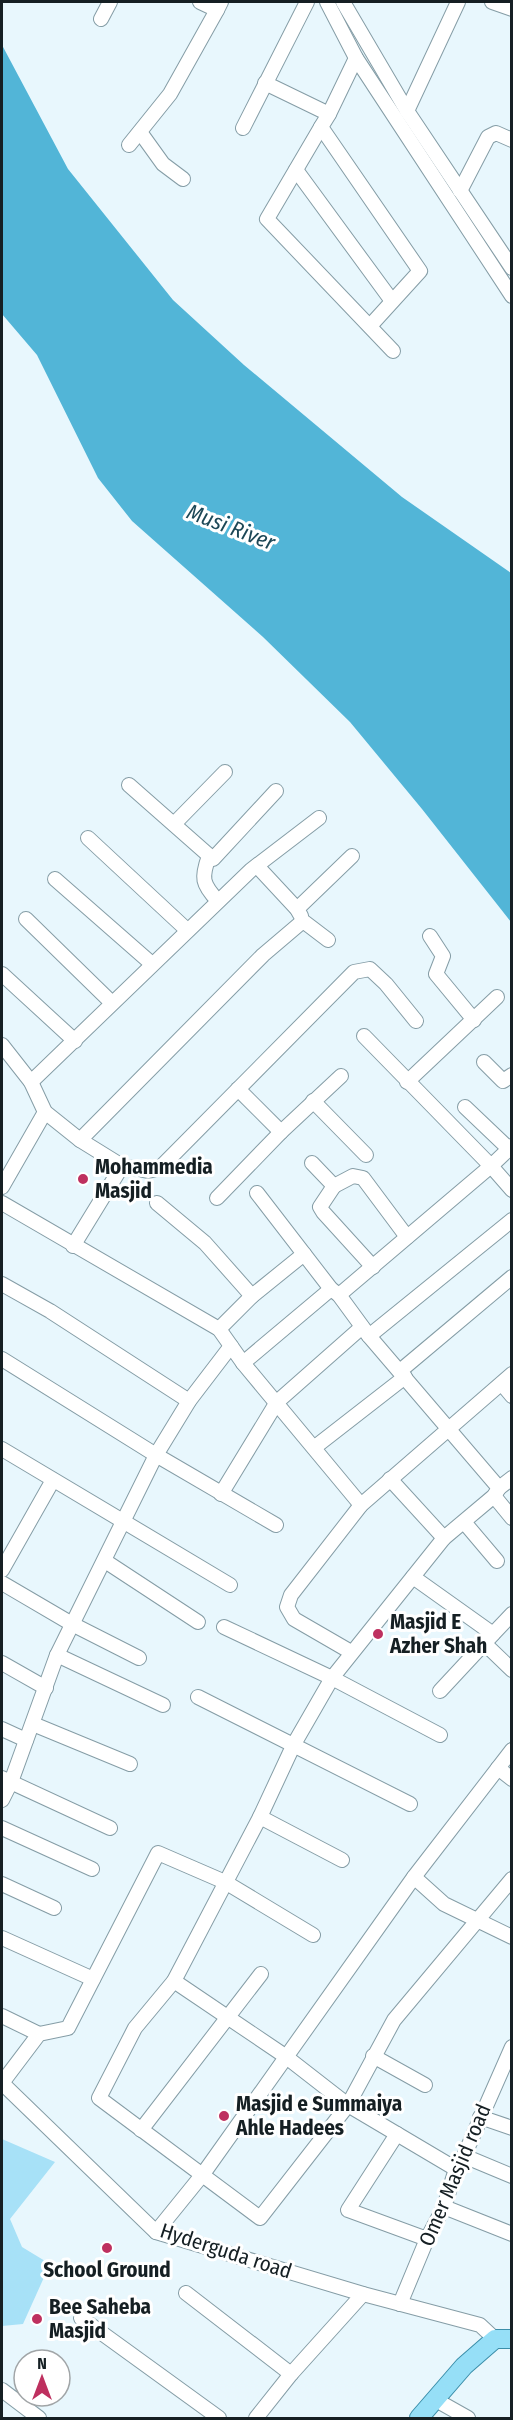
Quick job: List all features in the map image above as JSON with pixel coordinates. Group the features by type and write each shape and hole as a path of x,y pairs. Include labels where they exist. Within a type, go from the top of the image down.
{"main road":[{"path":"419,2418 464,2366 503,2339"}],"street":[{"path":"101,19 110,2"},
{"path":"129,145 170,94 219,6 200,2"},
{"path":"243,128 307,2"},
{"path":"327,2 356,58 512,296"},
{"path":"343,2 407,111 512,268"},
{"path":"407,111 458,2"},
{"path":"492,2 512,9"},
{"path":"356,58 329,114 267,219 393,351"},
{"path":"265,83 329,114"},
{"path":"321,127 420,271 370,326"},
{"path":"140,132 163,164 183,179"},
{"path":"460,191 488,137 496,133 512,140"},
{"path":"296,170 392,301"},
{"path":"174,824 225,771"},
{"path":"129,785 213,859 276,791"},
{"path":"31,1082 218,901 257,866 319,818"},
{"path":"88,838 187,930"},
{"path":"210,856 203,875 207,890 218,901"},
{"path":"80,1140 263,955 352,856"},
{"path":"257,866 300,915 328,940"},
{"path":"55,879 152,964"},
{"path":"26,919 112,1003"},
{"path":"430,936 443,956 436,974 474,1020"},
{"path":"2,1045 31,1082 45,1112 80,1140 122,1166 148,1171 160,1168 354,972 370,969 386,984 416,1022"},
{"path":"2,974 75,1041"},
{"path":"407,1082 497,997"},
{"path":"364,1036 512,1190"},
{"path":"484,1062 503,1081 512,1075"},
{"path":"217,1198 281,1132 341,1076"},
{"path":"238,1089 281,1132"},
{"path":"313,1101 366,1155"},
{"path":"243,1363 335,1292 373,1267 510,1147 465,1107"},
{"path":"2,1187 45,1112"},
{"path":"312,1163 334,1186"},
{"path":"73,1246 122,1166"},
{"path":"373,1267 320,1207 334,1186 354,1176 363,1178 407,1237"},
{"path":"257,1194 366,1331 449,1429 497,1492 512,1518"},
{"path":"2,1203 219,1329 243,1363 361,1505"},
{"path":"157,1203 205,1244 252,1296"},
{"path":"221,1494 276,1402 512,1220"},
{"path":"219,1329 252,1296 304,1254"},
{"path":"315,1447 512,1277"},
{"path":"2,1284 50,1311 189,1401"},
{"path":"2,1800 6,1780 33,1724 57,1655 156,1455 189,1401 231,1346"},
{"path":"2,1359 156,1455 276,1525"},
{"path":"351,1652 294,1619 287,1607 291,1594 361,1505 390,1479 507,1379 512,1396"},
{"path":"2,1449 230,1585"},
{"path":"390,1479 444,1538"},
{"path":"512,1479 444,1538 332,1678 294,1744 260,1817 174,1981 135,2028 99,2098 260,2218 348,2105 394,2020 512,1879"},
{"path":"2,1570 53,1480"},
{"path":"464,1522 497,1561"},
{"path":"105,1561 198,1622"},
{"path":"413,1577 489,1639 512,1670"},
{"path":"2,1583 72,1624 139,1658"},
{"path":"440,1691 512,1614"},
{"path":"224,1627 332,1678 440,1735"},
{"path":"57,1655 163,1705"},
{"path":"2,1663 46,1688"},
{"path":"198,1697 410,1804"},
{"path":"33,1724 130,1764"},
{"path":"2,1729 26,1740"},
{"path":"156,2232 203,2174 414,1877 512,1750"},
{"path":"498,1768 512,1779"},
{"path":"6,1780 110,1828"},
{"path":"260,1817 342,1860"},
{"path":"2,1828 92,1869"},
{"path":"2,2016 39,2034 68,2028 158,1852 225,1882 313,1935"},
{"path":"414,1877 444,1904 512,1937"},
{"path":"2,1884 54,1908"},
{"path":"2,1938 93,1979"},
{"path":"141,2130 261,1974"},
{"path":"174,1981 285,2056 348,2105 456,2169"},
{"path":"2,2083 39,2034"},
{"name":"Omer Masjid road","path":"400,2304 444,2207 456,2169 464,2156 480,2117 506,2075 512,2047"},
{"path":"373,2056 425,2085"},
{"name":"Hyderguda road","path":"2,2083 156,2232 363,2294 480,2325 503,2339"},
{"path":"480,2117 512,2128"},
{"path":"397,2134 348,2210 428,2239"},
{"path":"464,2156 512,2176"},
{"path":"444,2207 512,2234"},
{"path":"186,2293 291,2374"},
{"path":"256,2418 291,2374 363,2294"},
{"path":"81,2318 219,2418"},
{"path":"2,2390 39,2418"},
{"path":"436,2400 468,2418"}],"shaded area":[{"path":"2,2139 55,2162 10,2219 22,2247 50,2264 23,2324 2,2326"}],"water":[{"name":"Musi River","path":"2,45 68,169 173,300 244,365 402,497 511,573 511,922 350,722 263,637 132,521 98,478 37,355 2,314"}],"place":[{"name":"Mohammedia Masjid","path":"83,1179"},
{"name":"Masjid E Azher Shah","path":"378,1634"},
{"name":"Masjid e Summaiya Ahle Hadees","path":"224,2116"},
{"name":"School Ground","path":"107,2248"},
{"name":"Bee Saheba Masjid","path":"37,2319"}]}
